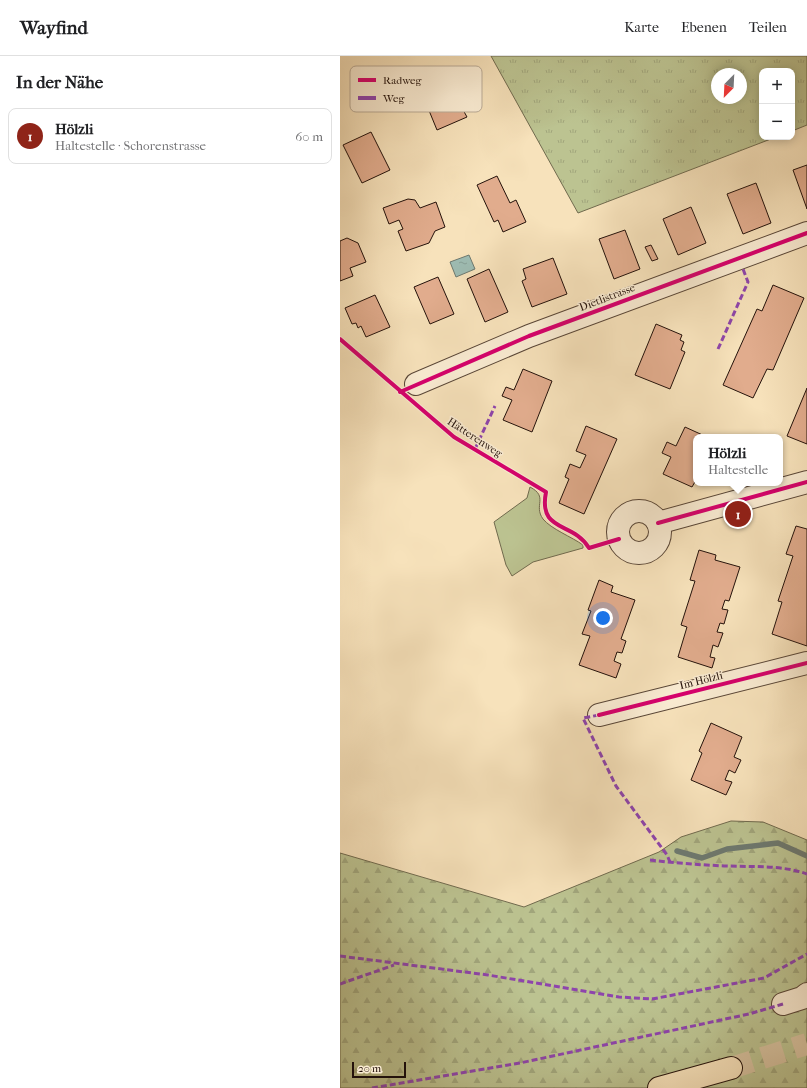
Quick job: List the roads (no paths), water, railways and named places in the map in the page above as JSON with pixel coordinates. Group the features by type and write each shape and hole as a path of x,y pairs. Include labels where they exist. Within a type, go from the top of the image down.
{"highway":[{"path":"659,1088 731,1068"}],"street":[{"name":"Dietlistrasse","path":"416,384 529,336 807,233"},
{"path":"658,524 807,482"},
{"name":"Im Hölzli","path":"599,715 807,663"},
{"path":"783,1004 802,998 807,994"}],"water":[{"path":"469,255 475,269 456,277 450,262"}],"waterway":[{"path":"677,851 702,858 727,849 778,843 807,856"}],"tunnel":[{"path":"731,1068 807,1044"}],"place":[{"name":"Hölzli","path":"738,514"}]}
